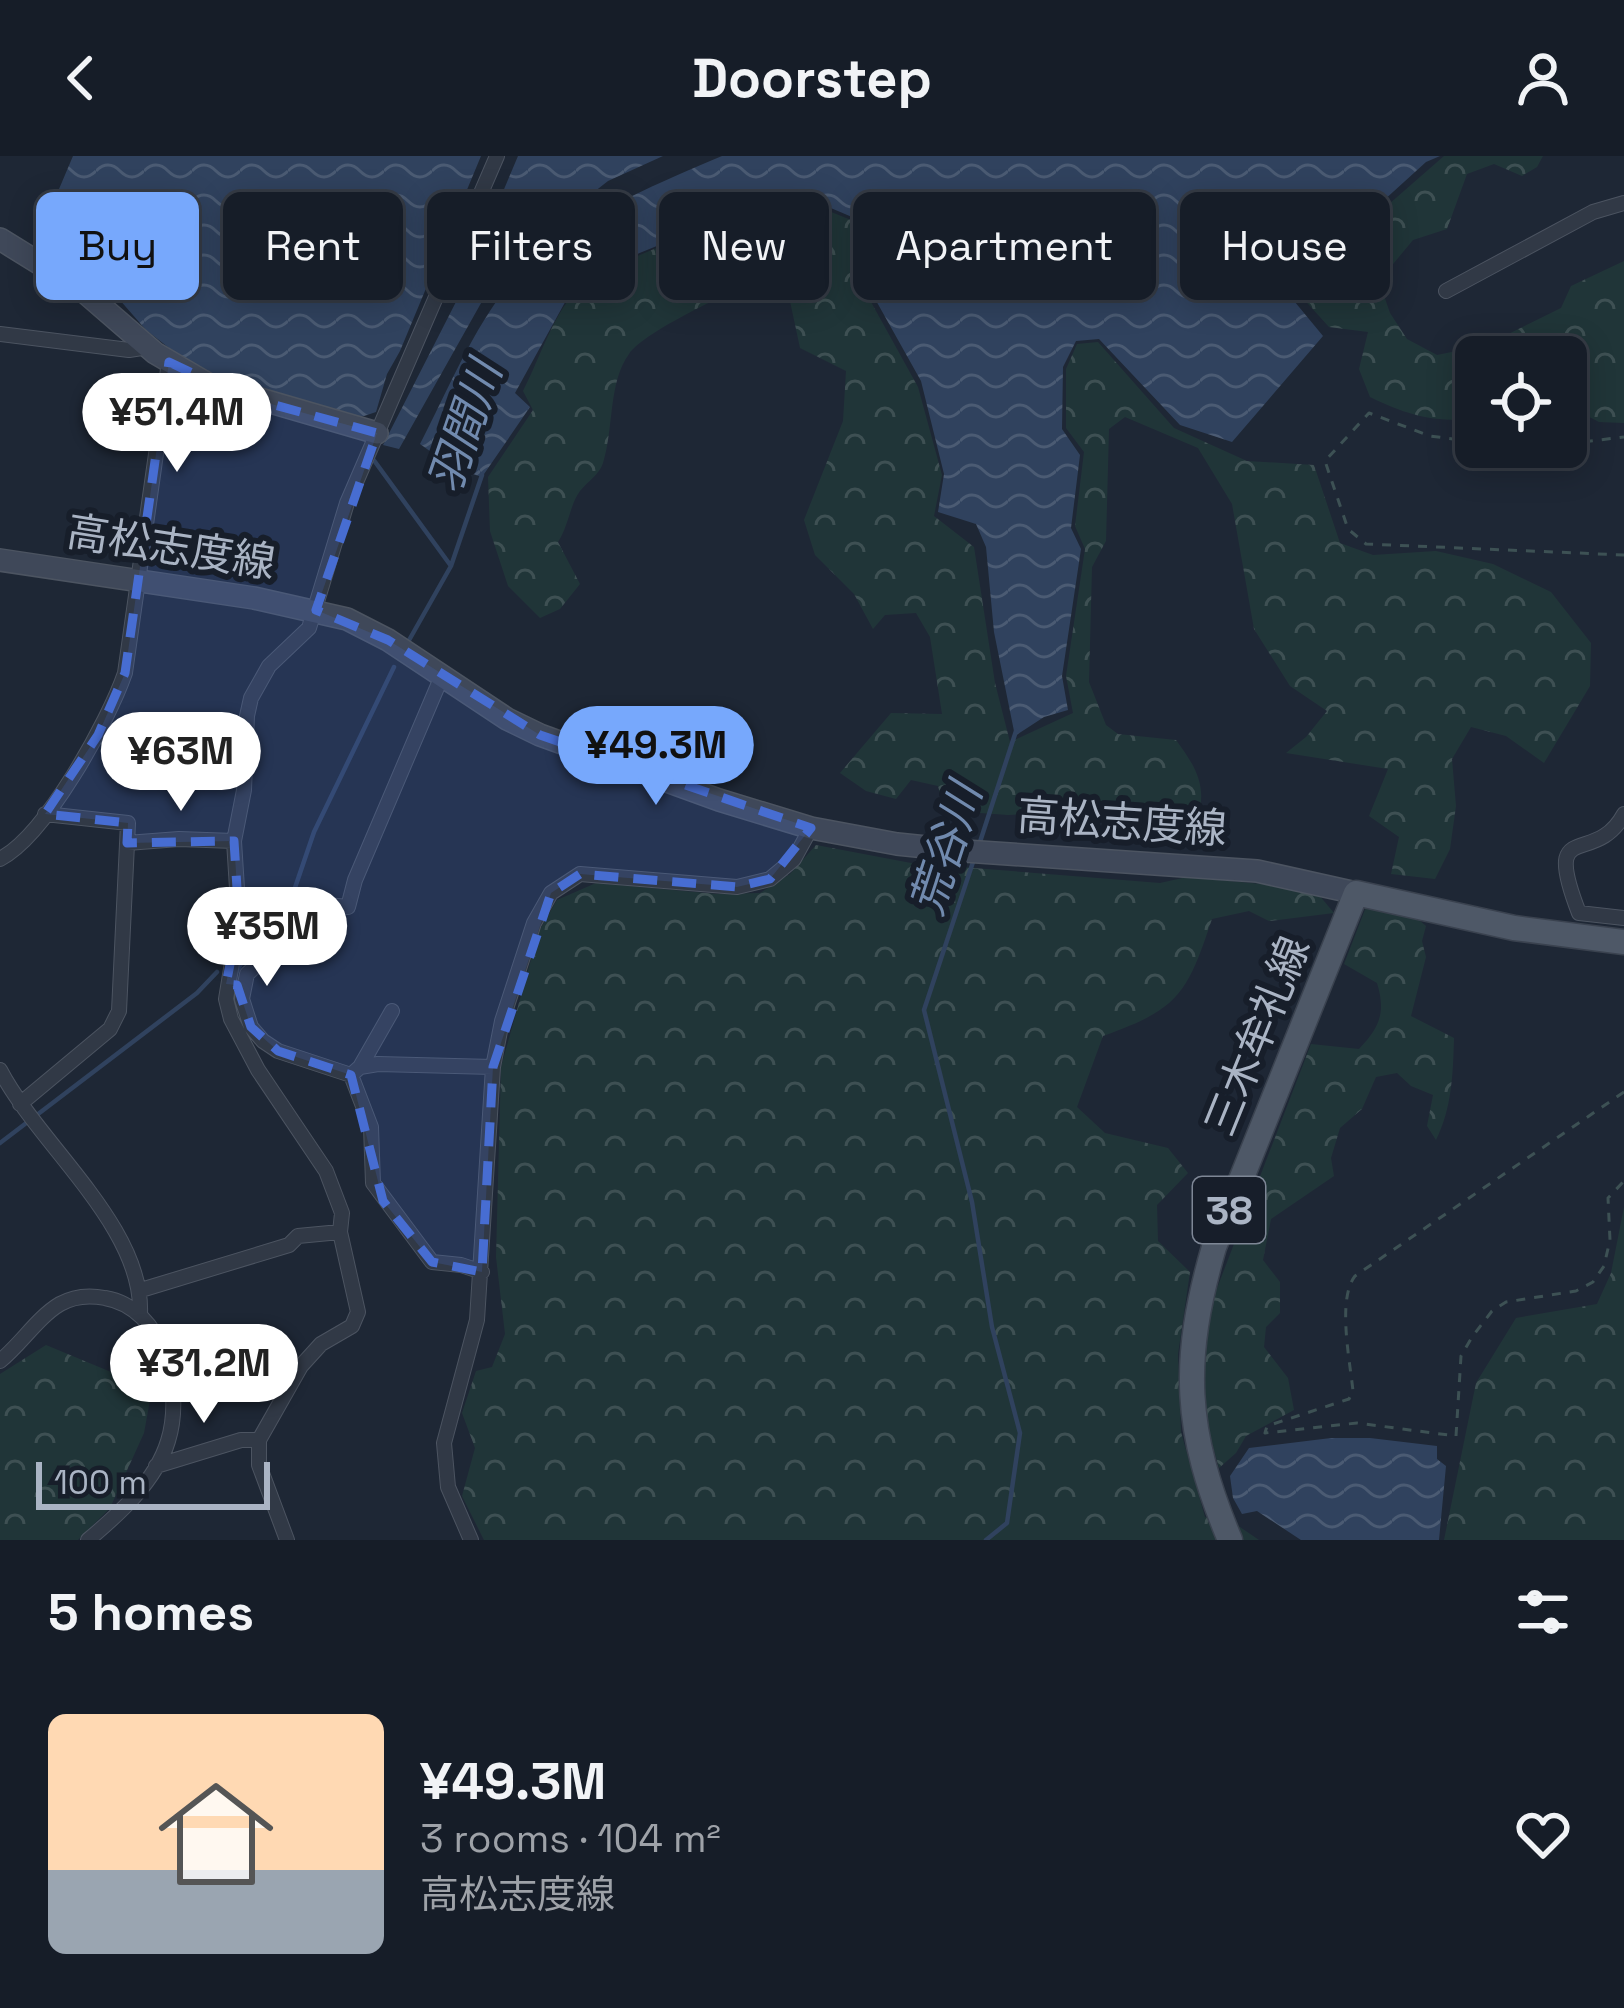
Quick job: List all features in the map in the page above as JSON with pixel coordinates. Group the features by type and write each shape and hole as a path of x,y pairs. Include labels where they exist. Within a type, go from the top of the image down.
{"main road":[{"path":"0,239 81,289 169,362 238,395 377,434"},
{"name":"高松志度線","path":"0,560 316,610 347,619 540,735 718,800 811,828 942,849 1256,871 1356,893"},
{"path":"1356,893 1514,928 1624,941"},
{"name":"三木牟礼線","path":"1230,1540 1209,1491 1197,1445 1190,1347 1197,1305 1214,1247 1356,893"}],"street":[{"path":"287,1540 259,1465 259,1440 301,1366 322,1344 352,1326 358,1312 340,1232 342,1213 326,1172 258,1070 231,1019 239,920 234,841 244,790 251,698 269,666 309,628 336,533 497,156"},
{"path":"1446,291 1593,212 1624,203"},
{"path":"0,334 129,350 148,347"},
{"path":"0,859 26,842 114,704 124,673 169,362"},
{"path":"234,985 317,904 348,908 442,676"},
{"path":"28,1115 118,1020 128,823 45,814"},
{"path":"1624,814 1615,831 1576,847 1563,860 1563,871 1579,914 1624,918"},
{"path":"471,1540 448,1486 444,1443 476,1320 493,1067 502,1021 534,923 551,893 580,874 737,887 770,879 794,859 811,828"},
{"path":"127,843 234,841"},
{"path":"234,985 251,1027 278,1051 355,1071 493,1067"},
{"path":"392,1011 355,1071 370,1127 373,1183 432,1262 482,1273"},
{"path":"0,1070 119,1236 141,1290 140,1314"},
{"path":"141,1290 289,1245 298,1236 340,1232"},
{"path":"0,1360 58,1305 78,1297 119,1300 152,1325 170,1384 173,1418 167,1444 156,1466 115,1518 88,1540"},
{"path":"156,1466 241,1440 259,1440"}],"path":[{"path":"1455,439 1430,436 1369,413 1325,461 1348,529 1366,544 1624,555"},
{"path":"1587,442 1624,437"},
{"path":"1624,1092 1354,1276 1347,1286 1346,1307 1353,1391 1349,1400 1267,1426 1264,1432 1357,1423 1456,1436 1461,1356 1472,1336 1506,1302 1576,1291 1592,1282 1604,1266 1610,1240 1608,1198 1624,1180"}],"highlighted area":[{"path":"169,362 238,395 377,433 316,610 388,640 540,735 811,828 770,879 737,887 580,874 551,893 493,1067 482,1272 432,1262 383,1201 351,1075 278,1051 251,1027 237,985 226,984 239,920 234,841 127,843 128,823 45,814 98,735 125,673"}],"green space":[{"path":"1444,156 1543,156 1537,167 1522,176 1494,164 1467,174 1447,229 1413,240 1390,268 1390,203"},
{"path":"829,211 851,220 853,300 871,300 918,387 942,475 934,516 974,547 995,683 1010,742 1073,713 1066,676 1085,549 1075,526 1084,452 1066,428 1066,369 1077,344 1098,342 1174,428 1247,461 1314,465 1340,543 1373,555 1436,551 1493,564 1551,592 1591,643 1590,686 1544,763 1506,736 1471,727 1452,759 1456,806 1450,849 1435,879 1391,874 1399,837 1369,816 1388,769 1286,753 1327,711 1290,686 1254,629 1232,504 1198,448 1125,417 1109,429 1106,541 1092,567 1089,682 1106,725 1118,734 1176,740 1201,788 1196,822 1177,823 1121,810 1008,815 953,811 943,805 938,786 911,780 896,799 866,791 840,773 891,713 942,714 930,637 916,613 885,615 873,629 854,594 815,555 804,520 843,421 846,371 800,348 790,301 829,300"},
{"path":"659,248 659,300 716,300 639,344 622,366 603,463 577,496 558,542 580,584 560,609 540,618 508,586 490,531 488,477 533,410 523,391 563,308 569,300 635,300 635,257"},
{"path":"1624,261 1624,423 1599,422 1587,416 1587,336 1504,336 1561,308 1571,286"},
{"path":"1305,300 1386,300 1407,339 1437,355 1455,351 1455,420 1409,413 1370,397 1359,369 1368,332 1329,327"},
{"path":"816,845 911,863 1160,883 1187,877 1314,889 1334,913 1269,921 1249,911 1212,919 1177,996 1149,1017 1103,1036 1077,1107 1105,1133 1168,1148 1188,1173 1157,1205 1158,1241 1190,1272 1178,1354 1181,1432 1205,1517 1237,1525 1259,1540 484,1540 462,1496 475,1448 462,1413 476,1371 492,1367 505,1334 496,1257 501,1067 539,931 557,900 596,883 717,894 760,893 790,874"},
{"path":"1366,907 1413,915 1426,926 1422,941 1426,957 1411,1016 1454,1038 1445,1115 1436,1140 1427,1126 1433,1095 1411,1086 1397,1073 1376,1077 1362,1109 1340,1128 1331,1158 1334,1176 1271,1219 1263,1260 1280,1282 1280,1313 1266,1327 1264,1347 1288,1378 1294,1410 1246,1436 1219,1468 1206,1422 1209,1309 1311,1044 1359,1049 1379,1019 1377,983 1344,964"},
{"path":"1624,1207 1624,1540 1444,1540 1476,1383 1516,1318 1597,1304 1611,1273"},
{"path":"46,1345 152,1389 144,1433 110,1508 78,1540 0,1540 0,1374"}],"water":[{"path":"73,156 481,156 466,192 427,192 427,286 387,374 376,412 358,418 204,375 146,330 120,300 199,300 199,192 58,192"},
{"path":"518,156 663,156 594,192 503,192"},
{"path":"722,156 1440,156 1426,162 1390,195 1180,192 1180,300 1293,300 1323,336 1232,442 1180,425 1099,339 1076,341 1063,367 1062,429 1080,455 1071,528 1081,549 1062,676 1068,710 1044,717 1015,736 994,632 986,547 976,524 938,512 944,474 921,381 876,300 1156,300 1156,192 853,192 853,221 829,207 829,192 659,192 659,245 635,255 635,195"},
{"path":"457,300 483,300 399,449 383,445"},
{"path":"498,300 566,300 515,393 530,407 482,477 452,467 420,444"},
{"path":"1331,1438 1437,1446 1437,1459 1446,1466 1439,1540 1301,1540 1257,1511 1242,1514 1233,1498 1230,1476 1249,1448"}],"waterway":[{"path":"373,459 451,566"},
{"name":"羽間川","path":"408,642 451,566 482,475"},
{"name":"羽間川","path":"236,973 244,958 276,933 285,917 314,832 394,667"},
{"name":"荒谷川","path":"979,845 1016,731"},
{"name":"荒谷川","path":"973,862 924,1010 972,1202 992,1327 1020,1433 1007,1523 986,1540"},
{"name":"羽間川","path":"0,1143 197,993 217,972"}]}
